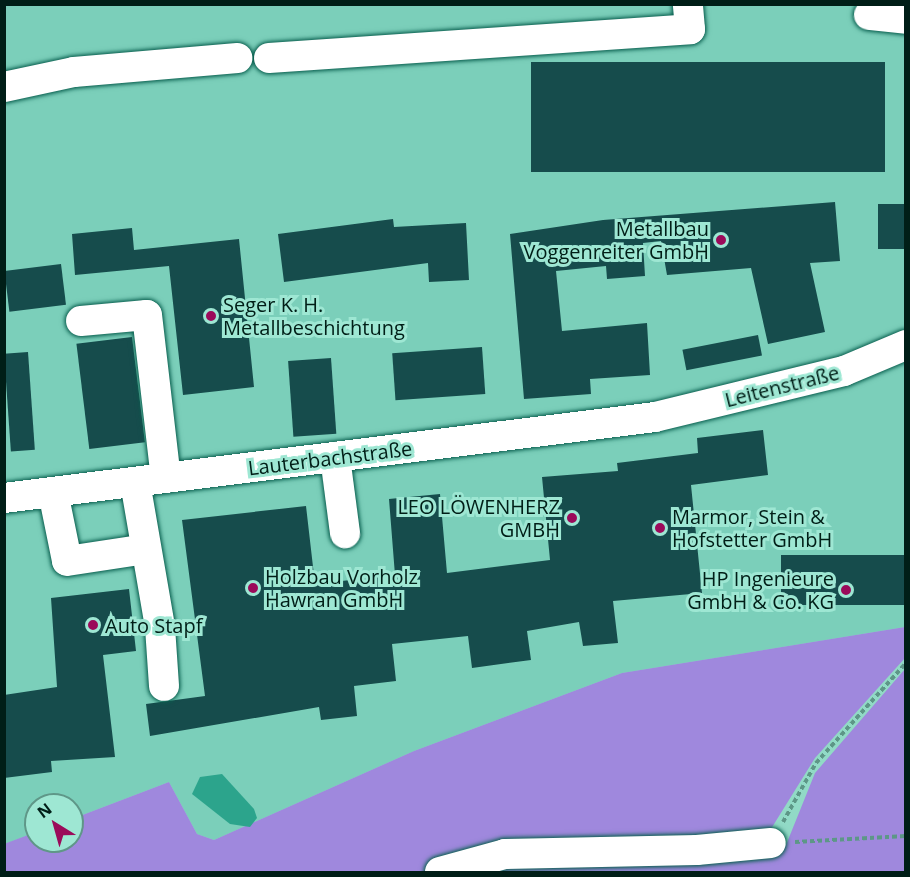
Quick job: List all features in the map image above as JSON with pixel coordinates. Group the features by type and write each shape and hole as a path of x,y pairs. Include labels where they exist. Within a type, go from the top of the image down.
{"street":[{"path":"269,58 690,29 688,4"},
{"path":"869,15 906,19"},
{"path":"4,87 74,72 237,58"},
{"path":"81,321 147,315 166,478"},
{"name":"Leitenstraße","path":"655,417 844,371 906,345"},
{"name":"Lauterbachstraße","path":"4,498 655,417"},
{"path":"335,457 345,533"},
{"path":"135,482 164,686"},
{"path":"53,492 67,561 146,549"},
{"path":"440,873 505,854 697,850 771,843"}],"path":[{"path":"771,843 816,763 906,663"},
{"path":"771,843 906,836"}],"shaded area":[{"path":"5,5 905,5 905,627 622,673 414,751 214,840 197,834 169,782 84,814 84,793 24,793 24,837 5,844"},
{"path":"905,627 905,658 815,758 766,837 427,872 5,872 4,844 24,836 24,853 84,853 84,814 169,782 197,834 214,840 414,751 622,673"},
{"path":"905,669 905,872 458,872 786,845 815,773"},
{"path":"222,774 254,809 257,818 250,827 230,824 192,794 200,777"}],"building":[{"path":"531,62 885,62 885,172 531,172"},
{"path":"835,202 840,261 810,263 825,332 768,344 751,268 667,275 661,241 643,243 645,276 607,279 606,266 556,271 562,331 647,323 650,375 590,379 591,394 524,399 510,234 603,220"},
{"path":"878,204 906,204 906,249 878,249"},
{"path":"393,219 394,227 466,223 469,280 429,282 428,263 284,282 278,234"},
{"name":"Seger K. H. Metallbeschichtung","path":"132,228 134,250 239,239 254,387 183,395 169,266 75,275 72,234"},
{"path":"61,264 66,305 9,312 4,271"},
{"path":"758,335 762,356 686,370 682,350"},
{"path":"132,337 145,442 89,449 76,344"},
{"path":"482,347 485,394 395,400 392,353"},
{"path":"28,352 35,450 11,451 4,354"},
{"path":"331,358 336,434 293,437 288,361"},
{"path":"763,430 768,475 691,485 702,593 613,601 618,643 583,646 579,622 527,631 531,660 472,668 468,636 392,644 396,681 354,686 357,716 321,720 319,707 150,736 146,704 205,696 182,520 306,506 315,584 395,575 389,499 440,494 447,573 550,560 542,477 618,471 617,463 698,453 697,438"},
{"name":"HP Ingenieure GmbH & Co. KG","path":"781,555 906,555 906,605 781,605"},
{"path":"129,589 136,651 103,655 115,757 51,761 52,772 4,778 4,695 57,687 51,598"}],"place":[{"name":"Metallbau Voggenreiter GmbH","path":"721,240"},
{"name":"Seger K. H. Metallbeschichtung","path":"211,316"},
{"name":"LEO LÖWENHERZ GMBH","path":"572,518"},
{"name":"Marmor, Stein & Hofstetter GmbH","path":"660,528"},
{"name":"Holzbau Vorholz Hawran GmbH","path":"253,588"},
{"name":"HP Ingenieure GmbH & Co. KG","path":"846,590"},
{"name":"Auto Stapf","path":"93,625"}]}
